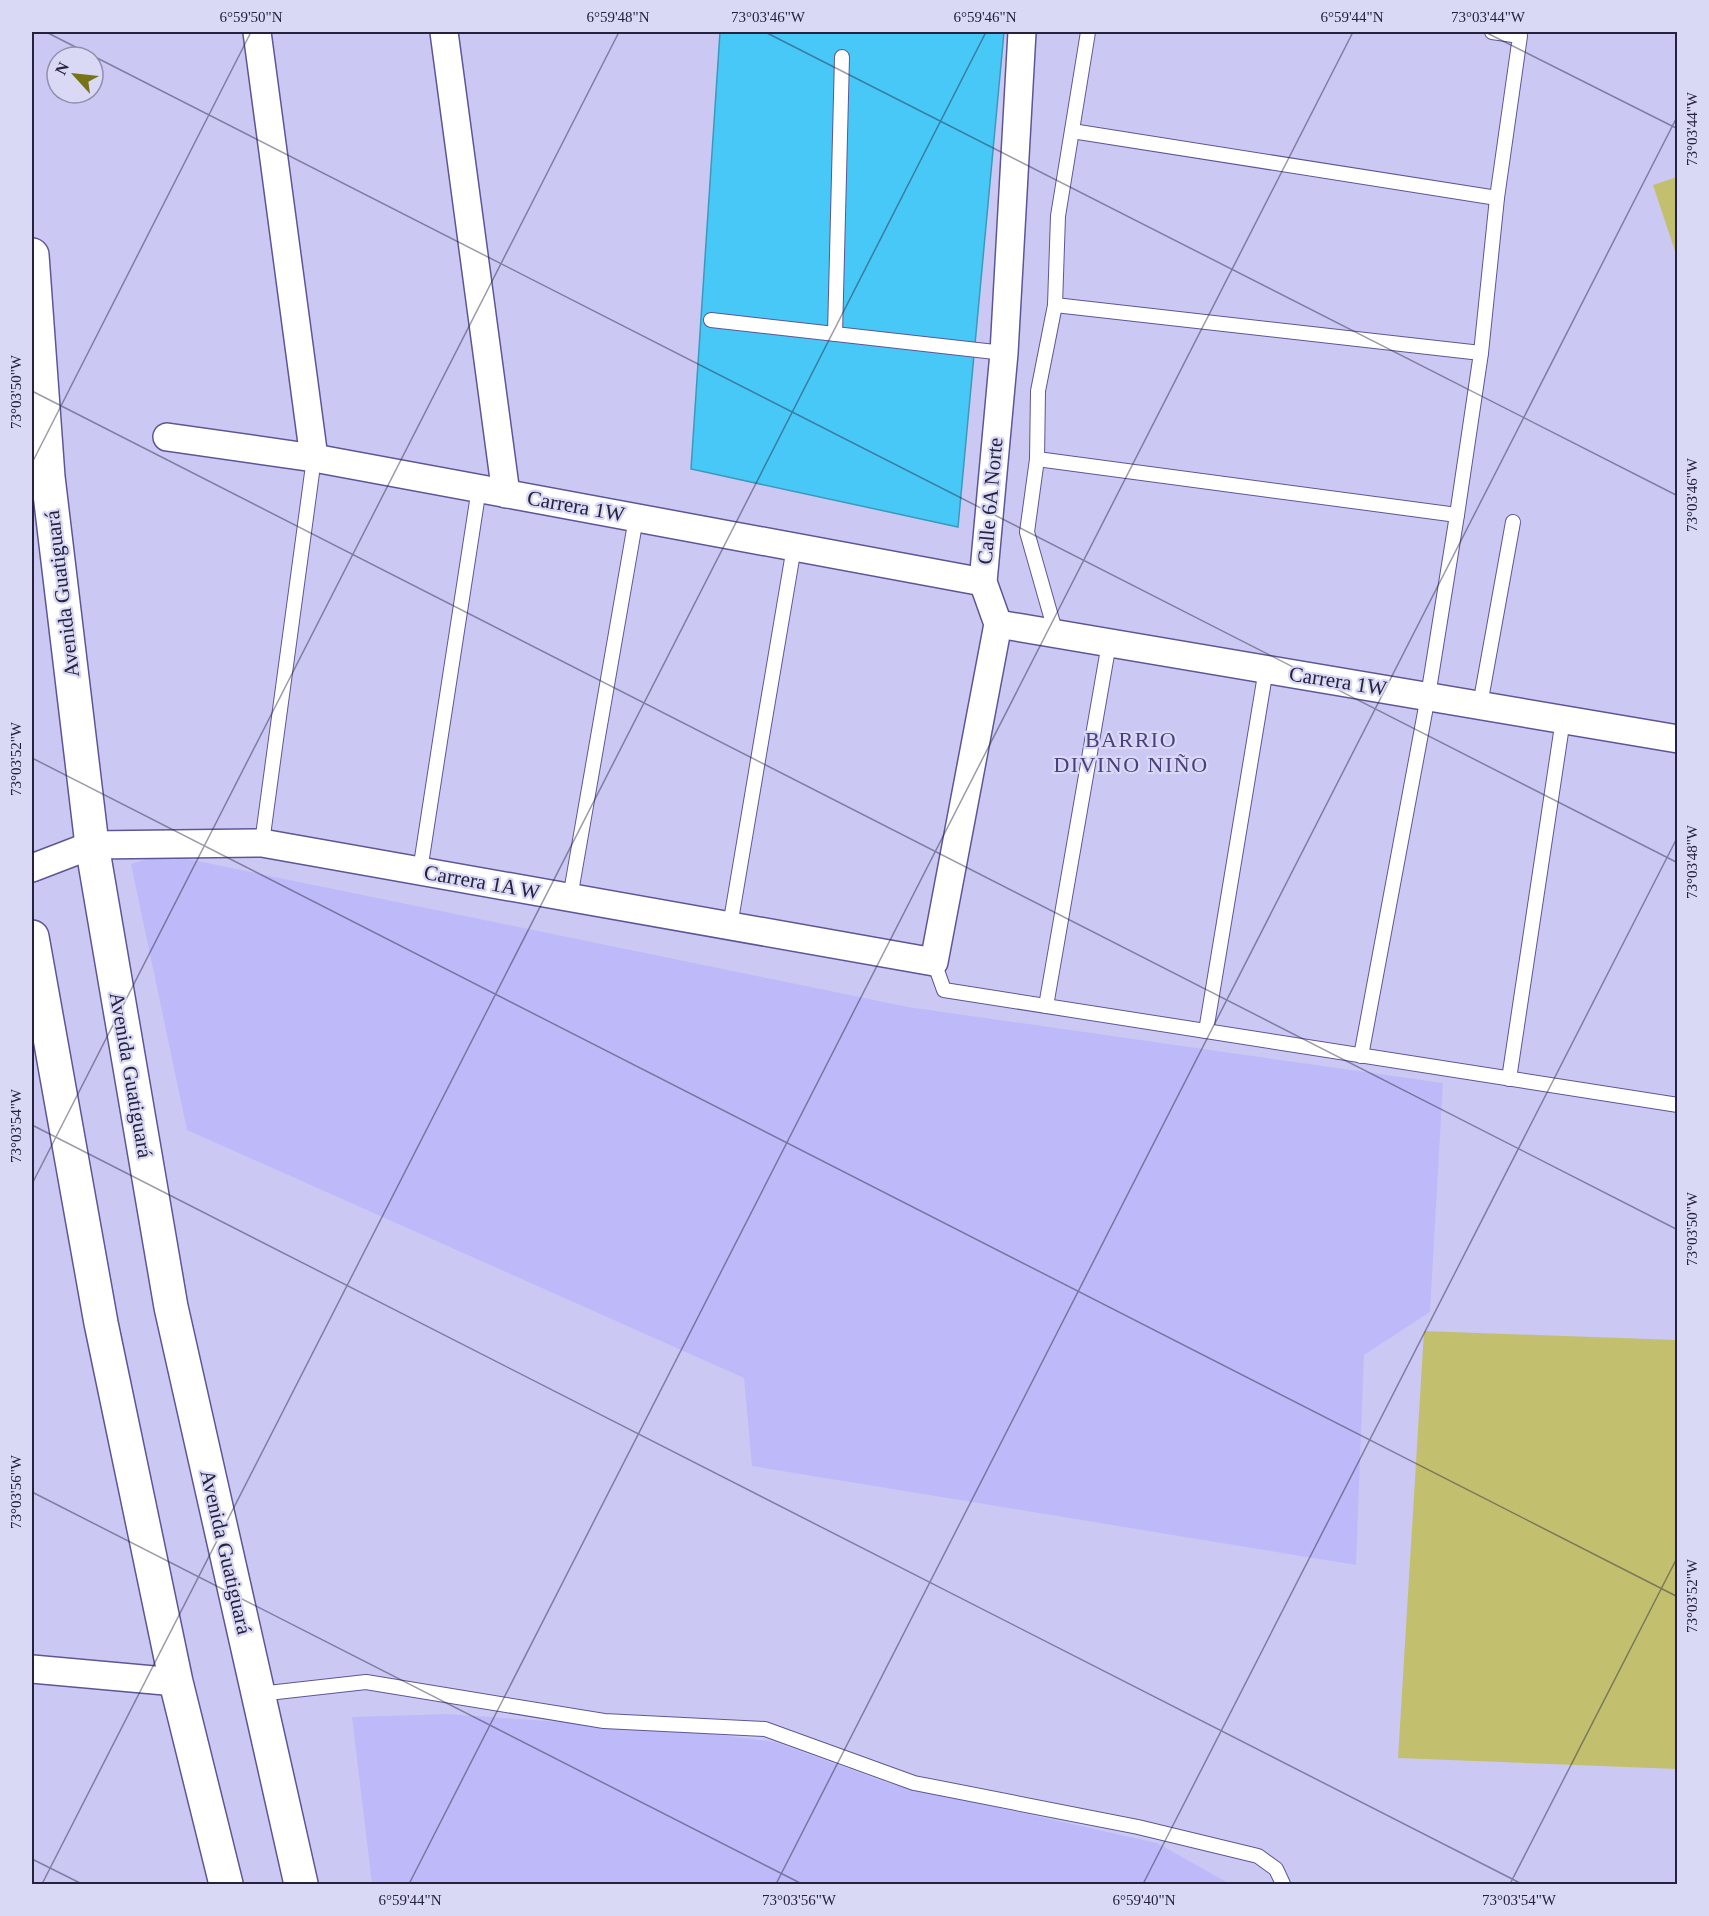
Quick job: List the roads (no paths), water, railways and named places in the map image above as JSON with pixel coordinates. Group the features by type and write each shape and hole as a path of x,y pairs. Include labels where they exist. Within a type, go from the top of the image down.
{"street":[{"path":"257,32 314,458"},
{"path":"444,32 506,494"},
{"name":"Calle 6A Norte","path":"998,624 983,582 1004,353 1022,32"},
{"name":"Avenida Guatiguará","path":"32,255 48,477 92,845 171,1307 301,1884"},
{"name":"Carrera 1W","path":"167,437 314,458 983,582"},
{"path":"934,962 998,624"},
{"name":"Carrera 1W","path":"998,624 1677,739"},
{"name":"Carrera 1A W","path":"32,868 92,845 262,843 934,962"},
{"path":"32,937 101,1323 176,1682 226,1884"},
{"path":"32,1668 176,1682"}],"lane":[{"path":"1056,634 1028,532 1037,459 1038,390 1055,305 1058,216 1088,32"},
{"path":"1362,1056 1428,696 1481,353 1497,198 1520,36 1492,32"},
{"path":"835,334 842,57"},
{"path":"1072,131 1497,198"},
{"path":"1055,305 1481,353"},
{"path":"711,320 1004,353"},
{"path":"262,843 314,458"},
{"path":"1037,459 1457,515"},
{"path":"420,871 479,488"},
{"path":"570,898 636,518"},
{"path":"1480,705 1513,522"},
{"path":"730,926 794,547"},
{"path":"1046,1006 1108,643"},
{"path":"1206,1031 1266,669"},
{"path":"1509,1079 1563,719"},
{"path":"934,962 944,990 1677,1106"},
{"path":"259,1694 366,1682 604,1721 765,1729 914,1783 1138,1827 1258,1856 1276,1869 1282,1884"}],"district":[{"name":"BARRIO DIVINO NIÑO","path":"1131,752"}]}
